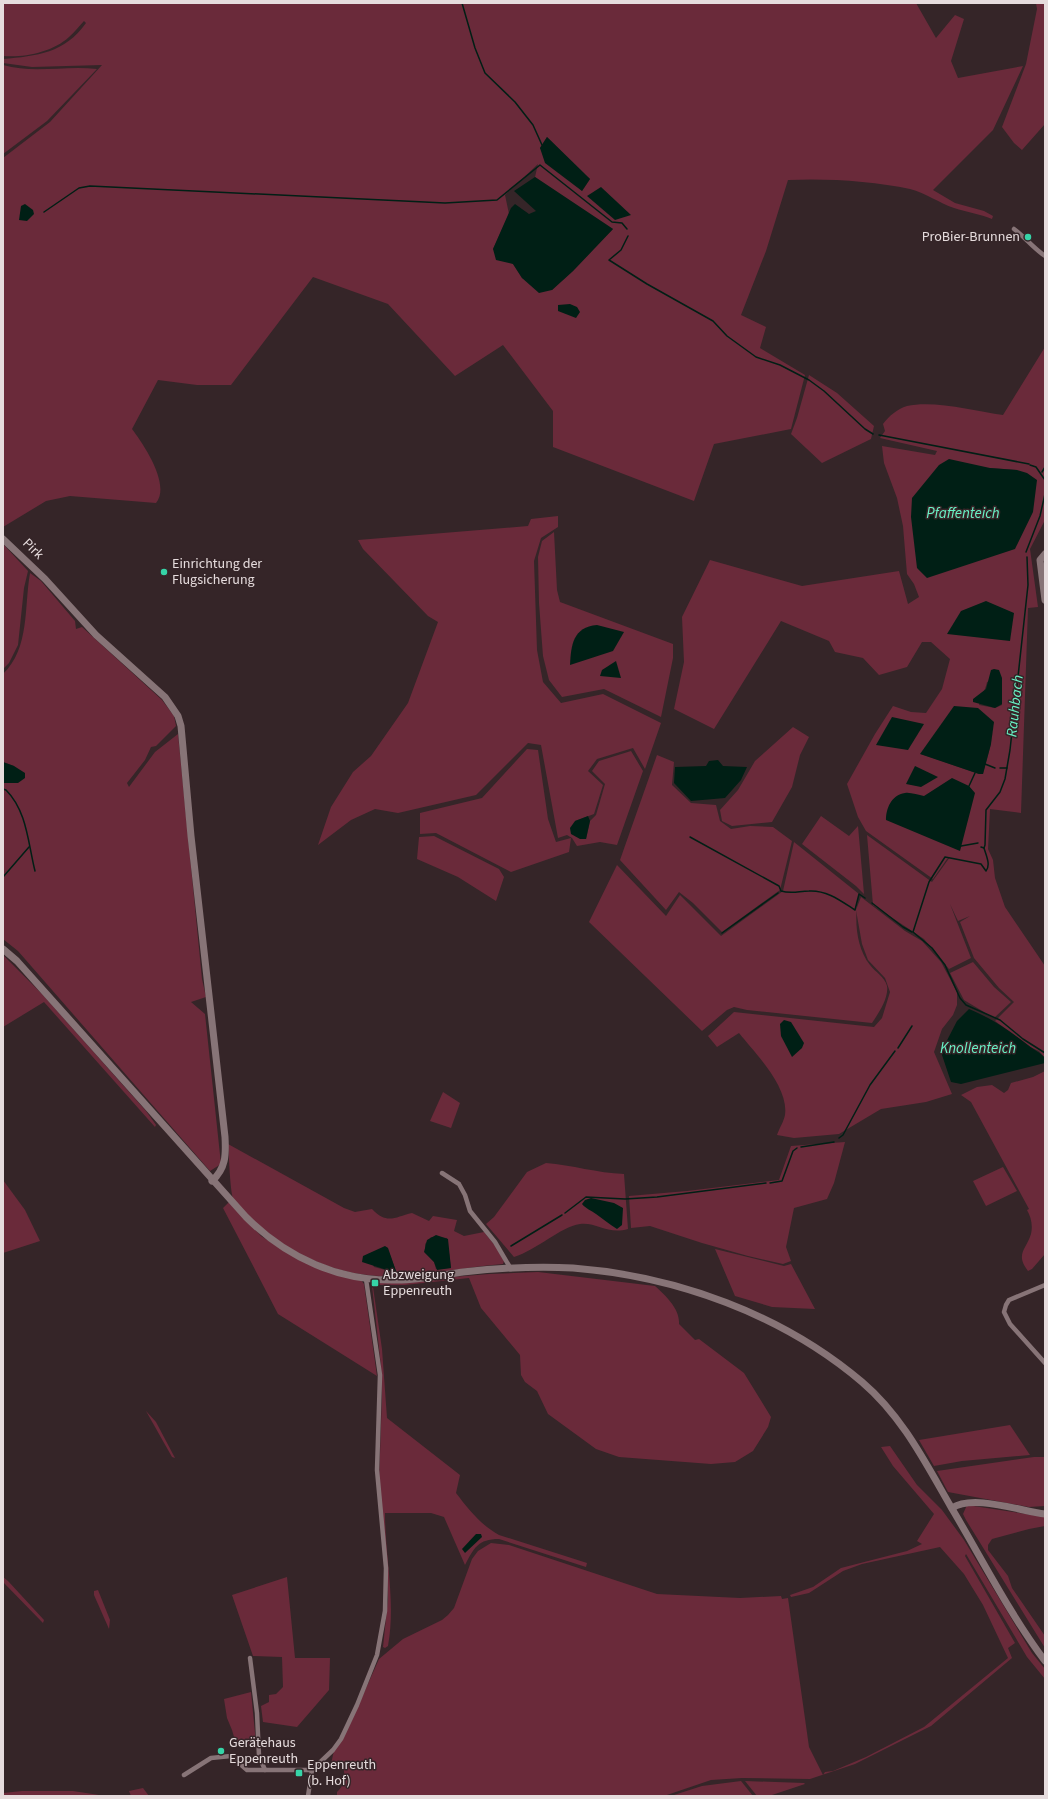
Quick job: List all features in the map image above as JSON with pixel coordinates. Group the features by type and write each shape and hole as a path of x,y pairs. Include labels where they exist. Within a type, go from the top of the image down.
{"main road":[{"name":"Pirk","path":"3,539 45,579 96,635 165,698 178,716 181,726 194,860 225,1137 224,1165 220,1174 212,1181"},
{"path":"1043,555 1040,560 1045,600"},
{"path":"3,949 22,967 212,1181 255,1227 276,1243 316,1266 366,1279 400,1280 463,1272 511,1269 572,1268 621,1275 684,1288 746,1310 802,1339 863,1383 885,1405 920,1450 989,1575 1045,1661"},
{"path":"952,1508 956,1505 971,1501 1045,1514"}],"street":[{"path":"1014,229 1022,235 1032,247 1045,256"},
{"path":"442,1173 459,1184 465,1195 472,1215 495,1242 511,1269"},
{"path":"308,1796 312,1770 341,1739 357,1705 377,1655 385,1611 386,1568 377,1470 380,1375 366,1279"},
{"path":"1045,1285 1009,1300 1004,1312 1010,1324 1045,1363"},
{"path":"250,1658 257,1713 259,1756 265,1770"},
{"path":"184,1775 211,1758 231,1756 247,1770 312,1770"}],"shaded area":[{"path":"3,3 916,3 936,38 955,15 964,19 951,61 958,78 1023,66 993,130 933,190 955,203 984,211 993,216 992,219 954,208 927,195 896,186 818,179 788,180 766,251 741,315 766,327 760,348 805,375 791,429 714,444 694,501 553,447 553,411 503,345 455,376 388,304 313,277 231,385 197,385 158,380 132,429 149,455 158,476 160,495 156,503 70,496 46,501 3,527 3,158 50,122 102,65 32,67 3,63 3,59 39,54 59,47 78,33 86,23 84,21 69,37 55,47 29,55 3,56","holes":["547,137 590,179 582,191 540,148","538,164 535,177 613,229 573,271 552,290 522,278 513,264 493,249 509,214 505,195"]},
{"path":"1036,3 1045,3 1045,124 1022,150 1014,143 1002,127 1026,64 1037,9"},
{"path":"3,65 26,69 97,69 47,121 3,154"},
{"path":"1045,347 1045,520 1030,549 1038,607 1028,608 1021,813 990,809 988,849 993,860 995,878 1005,907 1045,966 1045,1058 1039,1051 1030,1047 995,1021 1014,1002 999,988 974,958 960,922 970,916 958,921 950,904 971,958 949,969 924,939 873,905 867,835 932,882 950,857 933,879 866,831 858,817 847,784 875,734 893,706 911,712 926,713 942,689 950,659 931,642 922,642 907,667 879,675 863,658 835,652 829,641 781,621 714,729 674,709 684,662 682,617 710,560 802,586 899,571 908,604 919,597 914,584 907,574 903,526 897,498 884,463 882,446 935,455 937,451 880,438 885,431 883,424 900,409 918,404 942,405 1003,415","holes":["990,468 1017,470 912,498","1002,678 1002,705 995,708 979,705 987,682","991,744 983,774 979,774 921,754"]},
{"path":"809,375 837,393 874,426 871,439 822,463 791,434"},
{"path":"558,516 558,527 541,538 534,561 537,650 543,682 561,703 603,694 661,723 645,769 633,748 597,759 588,771 603,785 594,814 575,821 586,839 590,821 596,815 605,784 592,771 599,761 631,751 643,771 617,845 600,842 577,846 572,838 567,835 558,838 541,745 528,743 476,795 398,813 375,809 351,820 318,845 331,807 353,772 371,756 408,703 438,622 428,616 363,549 358,540 528,526 531,519"},
{"path":"554,532 557,590 560,602 673,644 673,658 661,717 604,689 562,697 549,680 543,656 539,603 538,557 542,541"},
{"path":"3,544 28,571 24,588 18,645 9,663 3,669"},
{"path":"30,573 41,581 75,621 76,629 82,627 162,700 174,716 176,726 156,746 151,747 145,760 127,783 129,787 155,752 178,734 202,979 206,997 191,1002 205,1014 221,1164 210,1171 18,951 3,939 3,783 18,783 14,766 3,762 3,674 12,664 22,640"},
{"path":"793,727 809,737 800,755 792,787 772,822 732,826 722,821 720,810 738,790 755,761"},
{"path":"527,749 538,750 548,819 556,842 571,838 569,852 511,872 436,833 420,834 420,813 482,798"},
{"path":"657,755 674,762 672,785 691,803 716,805 720,821 731,829 750,826 773,827 792,841 780,890 722,932 693,903 679,892 666,910 620,860"},
{"path":"821,816 849,836 858,826 864,894 856,886 802,844"},
{"path":"434,836 499,869 504,877 496,901 458,877 417,859 419,837"},
{"path":"794,842 859,894 856,921 861,949 870,965 882,977 887,986 885,1001 872,1023 747,1010 734,1007 727,1010 702,1031 589,922 617,865 666,916 680,895 721,936 783,891"},
{"path":"861,897 905,931 922,941 941,962 957,992 957,1005 953,1015 942,1029 934,1052 952,1094 926,1102 881,1109 839,1134 794,1138 777,1135 785,1115 785,1104 782,1093 770,1071 739,1033 717,1047 708,1036 734,1012 874,1027 882,1018 890,992 885,978 868,960 862,944 856,910"},
{"path":"3,955 42,994 146,1111 156,1125 155,1127 44,1002 3,1027"},
{"path":"973,962 994,987 1011,1002 994,1018 964,1000 950,973"},
{"path":"1045,1071 1045,1254 1032,1269 1028,1271 1022,1260 1022,1256 1032,1231 1030,1215 1027,1210 1029,1209 971,1102 961,1095 977,1087 992,1085 1004,1093 1008,1090 1011,1083 1033,1077"},
{"path":"443,1092 460,1103 451,1128 430,1121"},
{"path":"845,1142 834,1183 827,1199 794,1208 786,1247 791,1261 783,1264 748,1256 650,1226 631,1228 629,1196 779,1180 791,1146"},
{"path":"228,1144 344,1208 355,1212 372,1209 382,1217 387,1218 396,1218 412,1213 429,1221 433,1216 457,1220 454,1231 464,1236 484,1232 497,1248 504,1261 503,1264 394,1276 360,1274 327,1266 281,1242 267,1232 239,1207 233,1198 231,1188","holes":["431,1237 447,1238 451,1268 436,1269 434,1262 425,1252 425,1244","387,1247 396,1271 393,1272 374,1267 368,1254"]},
{"path":"546,1163 624,1174 628,1229 609,1230 592,1225 580,1224 564,1229 523,1254 514,1257 486,1224 494,1217 527,1172"},
{"path":"1003,1167 1017,1191 986,1206 973,1181"},
{"path":"3,1180 25,1210 40,1241 3,1253"},
{"path":"229,1202 261,1236 291,1255 361,1280 364,1284 377,1376 278,1314 223,1208"},
{"path":"715,1249 784,1266 791,1264 815,1309 772,1307 735,1296"},
{"path":"538,1272 655,1286 668,1298 675,1308 679,1318 679,1324 695,1340 699,1339 744,1373 771,1417 768,1427 753,1451 735,1462 711,1464 619,1457 596,1449 548,1414 537,1391 525,1382 521,1375 520,1355 481,1308 469,1278 405,1285 376,1285 373,1287 382,1349 387,1418 460,1475 456,1493 476,1517 487,1527 499,1535 587,1563 586,1567 499,1539 492,1539 481,1543 474,1549 465,1565 444,1517 431,1513 385,1513 391,1613 388,1646 385,1648 383,1647 388,1599 387,1567 379,1483 382,1396 381,1366 372,1286 380,1283 489,1274"},
{"path":"146,1411 156,1422 175,1458 172,1457"},
{"path":"1010,1425 1030,1455 962,1461 934,1466 919,1440"},
{"path":"890,1446 917,1485 942,1510 964,1540 1032,1653 1045,1669 1045,1679 1027,1657 966,1554 965,1556 1015,1643 1008,1648 1012,1658 931,1726 855,1764 823,1775 825,1772 833,1771 866,1757 924,1727 1008,1658 983,1605 964,1574 940,1547 862,1564 843,1571 809,1593 791,1597 790,1595 813,1587 841,1568 907,1551 922,1544 917,1541 934,1514 893,1466 881,1447"},
{"path":"1034,1457 1045,1457 1045,1506 1029,1507 948,1492 937,1471"},
{"path":"967,1505 1045,1517 1045,1526 992,1539 988,1545 988,1550 1008,1576 1012,1588 1045,1636 1045,1648 966,1520 963,1514"},
{"path":"491,1543 509,1545 657,1594 740,1598 781,1596 782,1599 788,1598 809,1747 823,1775 810,1779 742,1778 711,1780 664,1796 337,1796 337,1792 344,1782 344,1770 342,1762 331,1764 335,1746 350,1724 379,1659 403,1639 442,1620 448,1615 454,1608 472,1559 478,1551"},
{"path":"3,1577 44,1620 43,1623 3,1582"},
{"path":"287,1577 295,1658 330,1658 329,1690 297,1727 263,1722 261,1706 269,1702 269,1695 276,1694 283,1687 282,1657 253,1656 232,1595"},
{"path":"98,1590 110,1620 109,1629 94,1595 94,1591"},
{"path":"251,1692 256,1743 237,1747 227,1718 224,1699"},
{"path":"741,1781 753,1796 671,1796 702,1786"},
{"path":"745,1781 805,1784 769,1796 757,1796"},
{"path":"143,1788 149,1796 131,1796 129,1791"},
{"path":"22,1791 73,1791 99,1795 3,1796 3,1793"}],"water":[{"path":"547,137 590,179 582,191 545,163 540,148"},
{"path":"535,177 613,229 573,271 552,290 539,293 522,278 513,264 496,260 493,249 511,208 515,204 529,214 536,211 514,191"},
{"path":"601,187 631,215 615,220 587,196"},
{"path":"25,204 33,210 34,214 27,221 19,220 21,206"},
{"path":"570,304 577,307 580,312 576,318 558,311 558,305"},
{"name":"Pfaffenteich","path":"949,459 990,468 1017,470 1027,473 1037,480 1033,512 1015,549 927,578 917,568 911,517 912,498 939,465"},
{"path":"986,601 1014,613 1010,641 947,634 961,611"},
{"path":"597,625 624,632 613,651 570,665 571,651 578,633 589,626"},
{"path":"616,661 621,678 600,676 602,670"},
{"path":"991,670 999,670 1002,678 1002,704 995,708 973,702 973,699 986,689"},
{"path":"954,706 978,708 994,722 991,744 983,774 979,774 920,754"},
{"path":"892,717 924,724 908,750 876,745"},
{"path":"718,760 723,766 747,767 741,780 725,798 691,801 674,783 675,767 706,766 709,761"},
{"path":"3,762 14,766 25,773 25,778 18,783 3,783"},
{"path":"915,766 938,777 921,787 906,784"},
{"path":"952,778 969,786 975,793 960,851 886,820 890,803 900,794 912,793 924,796"},
{"path":"588,816 590,821 586,839 580,839 571,834 570,828 575,821"},
{"name":"Knollenteich","path":"969,1009 993,1021 1013,1034 1043,1056 1045,1058 1045,1063 961,1084 951,1082 941,1052 957,1021"},
{"path":"784,1020 791,1022 804,1043 802,1048 792,1057 781,1036 780,1024"},
{"path":"591,1198 614,1203 623,1208 622,1225 617,1229 582,1204 585,1200"},
{"path":"436,1235 448,1239 451,1268 437,1270 434,1262 424,1252 427,1240"},
{"path":"385,1246 388,1248 396,1271 393,1272 362,1262 363,1256"},
{"path":"476,1534 481,1534 482,1537 465,1553 462,1549"}],"waterway":[{"path":"462,3 475,48 485,73 515,102 533,125 542,145"},
{"path":"44,212 79,188 90,186 445,203 497,200 540,165 612,222 622,223 627,229"},
{"path":"628,236 621,250 609,260 647,284 713,321 727,336 756,357 780,365 809,380 824,391 865,429 873,434"},
{"path":"879,435 1029,464"},
{"name":"Rauhbach","path":"1030,465 1036,467 1045,480"},
{"name":"Rauhbach","path":"1042,472 1045,467"},
{"path":"1026,552 1040,516 1045,494"},
{"name":"Rauhbach","path":"981,847 984,848 985,845 986,810 1000,792 1005,779 1010,750 1028,585 1027,557"},
{"path":"985,764 995,768"},
{"name":"Rauhbach","path":"1000,768 1007,768"},
{"path":"969,786 975,773"},
{"path":"3,789 6,790 13,798 23,817 35,871"},
{"path":"690,837 779,886 781,891 822,892 834,897 855,910 859,894 865,898"},
{"name":"Rauhbach","path":"961,846 978,843"},
{"path":"3,877 29,847"},
{"path":"984,848 988,863 986,871 981,864 945,857 929,882 913,932 932,948 945,965 960,998 966,1005 1000,1020 1023,1039 1045,1053"},
{"path":"722,933 778,893"},
{"path":"872,903 903,927 912,932"},
{"path":"898,1048 912,1026"},
{"path":"839,1138 843,1135 870,1085 895,1051"},
{"path":"801,1147 834,1142"},
{"path":"770,1183 782,1181 793,1151 797,1148"},
{"path":"565,1213 586,1197 625,1199 657,1197 766,1183"},
{"path":"511,1246 562,1215"}],"place":[{"name":"ProBier-Brunnen","path":"1028,237"},
{"name":"Einrichtung der Flugsicherung","path":"164,572"},
{"name":"Abzweigung Eppenreuth","path":"375,1283"},
{"name":"Gerätehaus Eppenreuth","path":"221,1751"},
{"name":"Eppenreuth (b. Hof)","path":"299,1773"}]}
